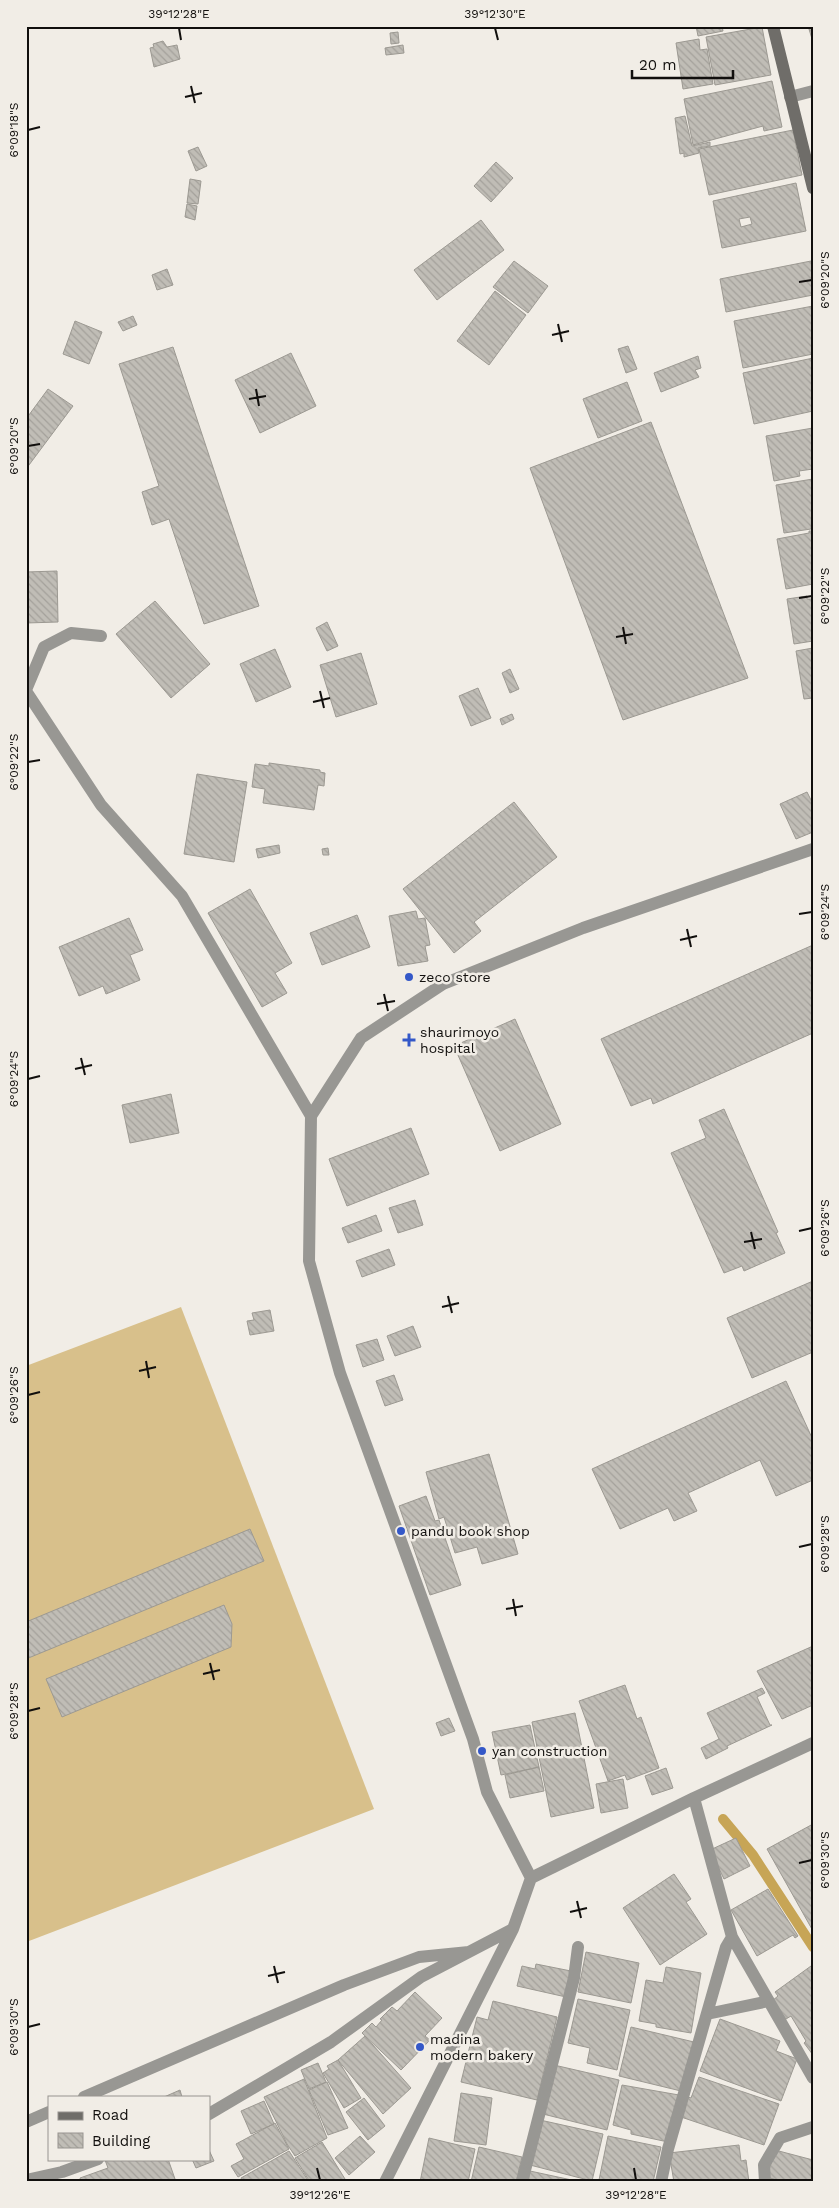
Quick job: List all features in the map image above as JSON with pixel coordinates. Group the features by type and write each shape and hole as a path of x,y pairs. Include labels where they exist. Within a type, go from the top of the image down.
{"street":[{"path":"773,26 813,188"},
{"path":"790,97 813,91"},
{"path":"101,636 70,632 44,647 26,691 101,805 182,896 311,1116 309,1261 340,1373 473,1739 487,1792 531,1878"},
{"path":"311,1116 361,1038 443,984 583,928 813,849"},
{"path":"385,2182 512,1930 531,1878 813,1742"},
{"path":"694,1798 732,1938 813,2078"},
{"path":"210,2113 331,2042 421,1977 512,1930"},
{"path":"661,2182 668,2148 726,1947 732,1938"},
{"path":"522,2182 571,1987 578,1947"},
{"path":"86,2096 344,1985 419,1957 469,1952"},
{"path":"707,2014 769,2001"},
{"path":"26,2122 48,2112"},
{"path":"765,2182 764,2165 780,2138 813,2127"},
{"path":"26,2180 62,2172 95,2160"}],"shaded area":[{"path":"181,1307 374,1809 29,1941 26,1933 26,1366"}],"building":[{"path":"696,26 722,26 723,31 698,36"},
{"path":"808,26 813,26 813,42"},
{"path":"762,27 771,75 715,85 706,37"},
{"path":"398,32 399,43 391,44 390,33"},
{"path":"699,39 700,50 707,49 713,84 683,89 676,43"},
{"path":"163,41 167,47 177,45 180,59 154,67 150,48 154,47 153,44"},
{"path":"403,45 404,53 386,55 385,48"},
{"path":"772,81 782,127 764,131 763,126 693,145 684,99"},
{"path":"685,116 692,146 710,142 710,146 698,148 699,153 684,157 684,153 680,154 675,118"},
{"path":"793,130 802,175 709,195 699,149"},
{"path":"198,147 207,166 196,171 188,151"},
{"path":"496,162 513,178 491,202 474,186"},
{"path":"190,179 201,181 198,204 187,203"},
{"path":"796,183 806,231 722,248 713,201","holes":["750,217 752,224 741,227 739,219"]},
{"path":"187,204 197,206 195,220 185,217"},
{"path":"481,220 504,250 437,300 414,270"},
{"path":"514,261 548,286 528,313 493,287"},
{"path":"811,261 813,268 813,295 726,312 720,279"},
{"path":"167,269 173,285 157,290 152,275"},
{"path":"495,291 526,315 489,365 457,341"},
{"path":"813,306 813,354 743,368 734,321"},
{"path":"133,316 137,325 123,331 118,322"},
{"path":"75,321 102,332 89,364 63,354"},
{"path":"628,346 637,369 626,373 618,349"},
{"path":"173,347 259,606 204,624 169,519 152,525 142,492 159,486 119,364"},
{"path":"291,353 316,406 260,433 235,380"},
{"path":"698,356 701,368 695,370 699,377 661,392 654,373"},
{"path":"813,358 813,411 754,424 743,373"},
{"path":"627,382 642,421 598,438 583,399"},
{"path":"48,389 73,406 26,469 26,419"},
{"path":"651,422 748,678 623,720 530,468"},
{"path":"813,428 813,469 799,471 800,476 774,481 766,436"},
{"path":"813,479 811,529 784,533 776,485"},
{"path":"809,531 813,531 813,584 786,589 777,539 809,533"},
{"path":"57,571 58,622 26,623 26,572"},
{"path":"807,596 807,599 813,599 813,641 794,644 787,599"},
{"path":"155,601 210,664 171,698 116,634"},
{"path":"327,622 338,646 327,651 316,628"},
{"path":"813,648 813,698 804,699 796,651"},
{"path":"275,649 291,687 256,702 240,664"},
{"path":"361,653 377,704 336,717 320,665"},
{"path":"510,669 519,689 510,693 502,673"},
{"path":"478,688 491,718 471,726 459,696"},
{"path":"512,714 514,719 502,725 500,719"},
{"path":"269,763 320,770 320,772 325,773 324,786 318,785 314,810 263,803 265,789 252,787 255,764 269,766"},
{"path":"197,774 247,782 234,862 184,854"},
{"path":"807,792 813,804 813,832 796,839 780,804"},
{"path":"514,802 557,857 474,922 481,931 454,953 403,889"},
{"path":"279,845 280,853 258,858 256,849"},
{"path":"328,848 329,855 323,855 322,849"},
{"path":"250,889 292,963 275,973 287,993 262,1007 208,913"},
{"path":"416,911 418,919 425,918 430,945 425,946 428,961 398,966 389,916"},
{"path":"357,915 370,947 322,965 310,933"},
{"path":"129,918 143,950 130,955 140,980 106,994 103,986 79,996 59,947"},
{"path":"813,945 813,1033 653,1104 651,1098 631,1106 601,1039"},
{"path":"515,1019 561,1124 500,1151 454,1046"},
{"path":"171,1094 179,1133 130,1143 122,1105"},
{"path":"724,1109 778,1232 776,1233 785,1253 744,1271 742,1266 724,1273 671,1153 706,1138 699,1120"},
{"path":"411,1128 429,1174 347,1206 329,1159"},
{"path":"415,1200 423,1225 398,1233 389,1208"},
{"path":"376,1215 382,1231 348,1243 342,1228"},
{"path":"389,1249 395,1265 362,1277 356,1261"},
{"path":"813,1281 813,1352 752,1378 727,1318"},
{"path":"270,1310 274,1331 250,1335 247,1321 254,1320 252,1313"},
{"path":"413,1326 421,1347 395,1356 387,1336"},
{"path":"377,1339 384,1360 363,1367 356,1345"},
{"path":"394,1375 403,1400 385,1406 376,1381"},
{"path":"786,1381 813,1440 813,1480 776,1496 760,1460 688,1493 697,1511 674,1521 668,1508 620,1529 592,1469"},
{"path":"489,1454 518,1554 482,1564 477,1547 455,1553 444,1517 439,1519 426,1472"},
{"path":"426,1496 435,1521 439,1520 461,1585 430,1595 399,1506"},
{"path":"250,1529 264,1561 26,1659 26,1622"},
{"path":"224,1605 232,1624 231,1647 62,1717 46,1679"},
{"path":"813,1646 813,1705 782,1719 757,1671"},
{"path":"625,1685 637,1719 641,1717 659,1768 627,1780 625,1775 608,1781 579,1701"},
{"path":"762,1688 765,1693 757,1697 770,1725 772,1725 727,1746 728,1748 706,1759 701,1748 719,1739 707,1713"},
{"path":"575,1713 594,1808 551,1817 532,1722"},
{"path":"449,1718 455,1731 441,1736 436,1723"},
{"path":"530,1725 539,1767 501,1775 492,1732"},
{"path":"539,1767 544,1791 510,1798 505,1775"},
{"path":"666,1768 673,1788 652,1795 645,1776"},
{"path":"623,1779 628,1808 601,1813 596,1784"},
{"path":"813,1824 813,1857 810,1859 813,1864 813,1931 767,1849"},
{"path":"736,1838 750,1866 724,1879 710,1850"},
{"path":"674,1874 691,1899 686,1902 707,1934 660,1965 623,1908"},
{"path":"768,1889 798,1936 795,1938 793,1935 757,1956 731,1910"},
{"path":"586,1952 639,1963 631,2003 578,1992"},
{"path":"536,1964 571,1971 566,1997 517,1986 522,1966 535,1969"},
{"path":"811,1966 813,1968 813,2055 804,2043 806,2041 791,2016 786,2019 772,2001 778,1996 775,1992"},
{"path":"666,1967 701,1973 691,2033 656,2027 656,2024 639,2021 646,1980 663,1983"},
{"path":"415,1992 442,2018 425,2036 430,2040 401,2070 362,2033 372,2023 376,2027 382,2020 380,2019 392,2007 397,2011"},
{"path":"578,1999 630,2010 617,2070 587,2063 590,2048 568,2043"},
{"path":"493,2001 557,2017 537,2100 461,2082 477,2017 488,2020"},
{"path":"720,2019 780,2041 776,2051 797,2059 781,2101 700,2071"},
{"path":"631,2027 694,2042 681,2091 619,2076"},
{"path":"365,2036 411,2088 383,2114 338,2060"},
{"path":"338,2060 361,2098 344,2108 323,2073 329,2069 327,2066"},
{"path":"318,2063 326,2082 309,2089 301,2070"},
{"path":"554,2065 619,2080 607,2130 543,2114"},
{"path":"699,2077 779,2104 764,2145 681,2117 688,2097 691,2098"},
{"path":"304,2079 327,2138 295,2156 287,2144 264,2097"},
{"path":"327,2082 348,2128 328,2135 309,2090"},
{"path":"622,2085 679,2095 668,2142 631,2134 631,2130 613,2125"},
{"path":"180,2090 182,2096 166,2096"},
{"path":"461,2093 492,2098 486,2145 454,2141"},
{"path":"364,2098 385,2126 368,2140 346,2112"},
{"path":"264,2101 274,2124 251,2134 241,2111"},
{"path":"540,2120 603,2134 592,2181 530,2165"},
{"path":"275,2123 289,2149 238,2177 231,2166 244,2159 236,2144"},
{"path":"360,2136 375,2152 349,2175 335,2158"},
{"path":"608,2136 661,2147 653,2182 599,2180"},
{"path":"429,2138 475,2149 468,2182 420,2182"},
{"path":"322,2142 345,2179 344,2182 310,2182 295,2158"},
{"path":"739,2145 741,2161 746,2160 749,2182 674,2182 669,2153"},
{"path":"479,2147 522,2157 516,2182 471,2182"},
{"path":"775,2150 813,2160 813,2182 783,2182 767,2177"},
{"path":"289,2151 309,2182 243,2182 241,2178"},
{"path":"210,2152 214,2161 196,2168 192,2160 210,2160"},
{"path":"105,2160 168,2160 175,2179 166,2182 81,2182 80,2178 108,2168"},
{"path":"530,2171 581,2182 528,2182"}],"waterway":[{"path":"723,1819 753,1855 813,1947"}],"place":[{"name":"zeco store","path":"409,977"},
{"name":"shaurimoyo hospital","path":"409,1040"},
{"name":"pandu book shop","path":"401,1531"},
{"name":"yan construction","path":"482,1751"},
{"name":"madina modern bakery","path":"420,2047"}]}
